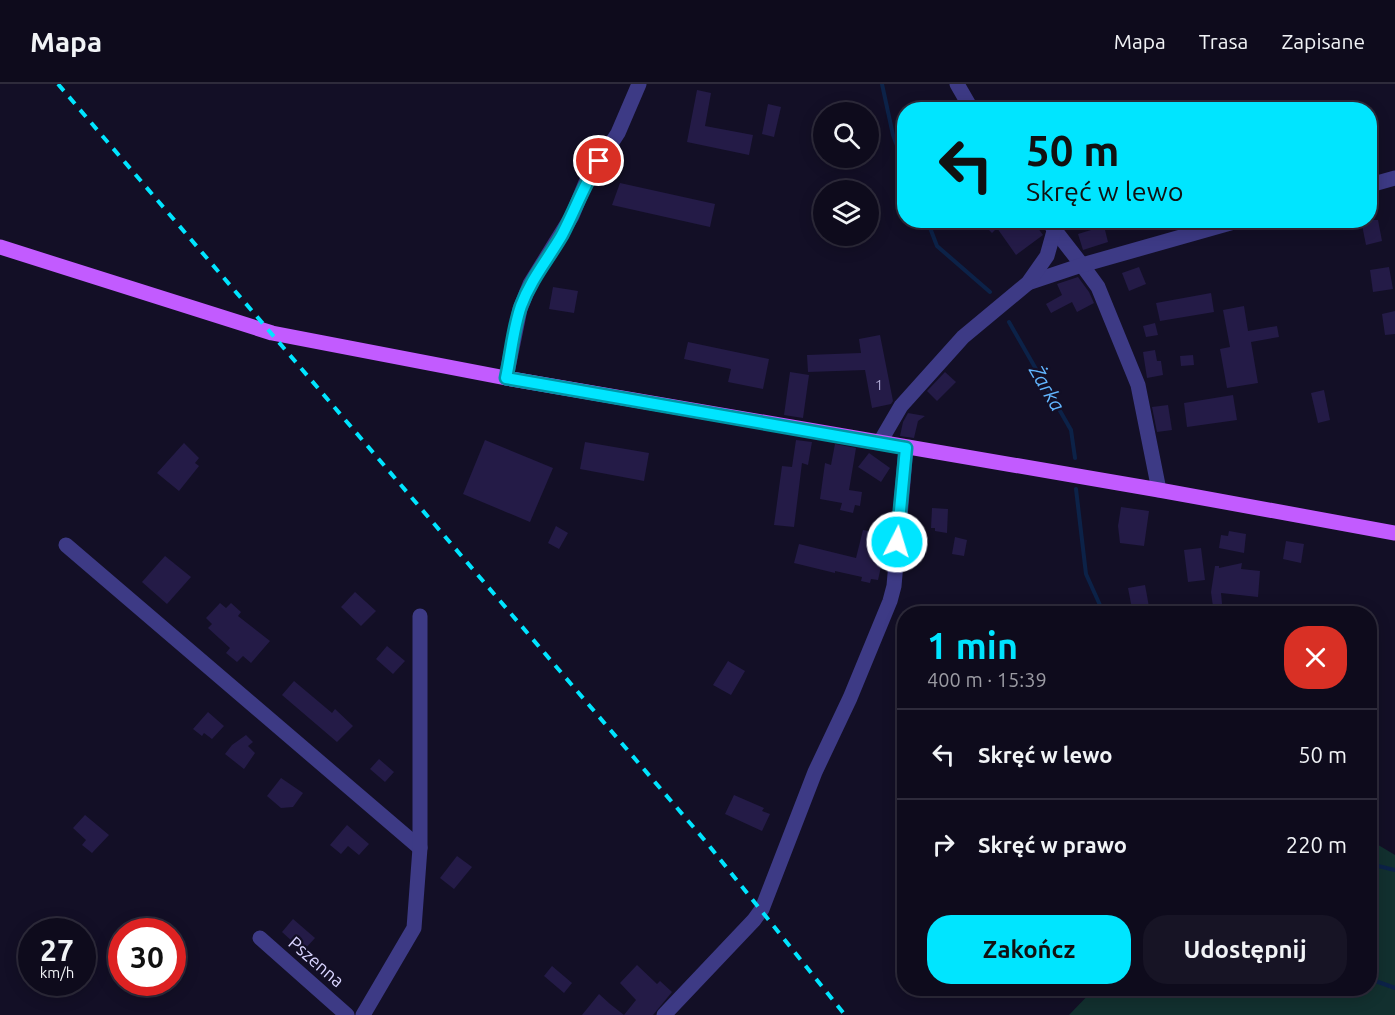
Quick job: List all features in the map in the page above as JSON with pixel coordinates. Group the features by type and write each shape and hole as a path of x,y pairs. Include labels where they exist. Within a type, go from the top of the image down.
{"main road":[{"path":"0,247 272,333 506,378 1159,490 1395,533"}],"street":[{"path":"506,378 520,309 530,284 564,231 586,182 618,133 639,84"},
{"path":"957,84 967,102"},
{"path":"1377,183 1395,178"},
{"path":"880,442 901,406 963,338 1028,283 1047,256 1050,228"},
{"path":"1052,228 1098,287 1138,385 1159,490"},
{"path":"1028,283 1082,265 1213,228"},
{"path":"664,1015 762,909 815,772 850,698 890,601 894,586 906,448"},
{"path":"66,545 420,848"},
{"path":"363,1015 414,928 420,848 420,616"},
{"name":"Pszenna","path":"260,938 347,1015"}],"green space":[{"path":"1377,844 1395,855 1395,1015 1069,1015 1087,996 1377,996"}],"building":[{"path":"697,90 711,93 705,126 753,135 749,155 687,142"},
{"path":"768,104 781,107 774,137 762,134"},
{"path":"620,183 715,204 710,227 612,205"},
{"path":"1378,220 1382,241 1366,245 1363,228 1377,228"},
{"path":"987,228 997,228 992,233"},
{"path":"997,228 1038,228 1043,235 1016,255"},
{"path":"1104,228 1108,242 1083,250 1078,234"},
{"path":"1139,267 1146,284 1129,291 1122,273"},
{"path":"1389,267 1393,289 1373,292 1370,270"},
{"path":"1078,277 1094,303 1077,312 1072,302 1051,313 1046,304 1062,295 1057,284"},
{"path":"553,287 578,291 574,313 549,309"},
{"path":"1211,293 1214,312 1160,321 1156,303"},
{"path":"1244,306 1248,331 1277,326 1279,337 1251,342 1258,383 1227,388 1220,349 1230,347 1223,310"},
{"path":"1395,311 1395,334 1385,335 1382,314"},
{"path":"1155,323 1158,335 1146,337 1143,326"},
{"path":"880,335 893,401 891,404 872,408 865,370 808,372 807,355 861,353 859,339"},
{"path":"688,342 769,359 763,389 728,382 731,369 684,359"},
{"path":"1155,350 1157,361 1161,361 1163,375 1147,378 1143,352"},
{"path":"1193,355 1194,365 1181,366 1180,356"},
{"path":"790,372 809,375 803,418 784,415"},
{"path":"945,372 956,382 937,401 927,391"},
{"path":"1324,390 1330,420 1318,423 1311,393"},
{"path":"1233,395 1237,420 1187,427 1184,403"},
{"path":"1168,405 1172,430 1157,432 1152,407"},
{"path":"908,413 925,416 918,421 914,438 900,436"},
{"path":"485,440 553,468 530,522 463,494"},
{"path":"796,440 812,442 808,465 802,463 794,527 774,525 782,466 792,467"},
{"path":"585,442 649,453 644,481 580,469"},
{"path":"184,443 199,458 195,463 199,466 179,491 157,473"},
{"path":"835,444 856,448 849,490 862,492 860,506 855,505 853,513 840,510 842,503 820,499 825,463 831,465"},
{"path":"869,453 890,468 881,482 858,467"},
{"path":"1121,507 1149,511 1144,546 1120,543 1118,526"},
{"path":"932,508 948,509 947,533 931,528"},
{"path":"556,526 568,533 559,549 548,543"},
{"path":"863,530 888,535 878,580 871,579 870,583 861,581 862,577 794,563 799,544 856,558"},
{"path":"1229,531 1246,534 1244,553 1219,548 1221,535 1228,536"},
{"path":"955,537 967,540 964,556 952,554"},
{"path":"1286,541 1304,544 1301,563 1283,559"},
{"path":"1201,548 1205,580 1188,582 1184,550"},
{"path":"165,556 191,577 167,604 142,582"},
{"path":"1242,563 1241,569 1260,571 1258,597 1221,593 1222,606 1213,606 1211,592 1215,566 1219,568"},
{"path":"1145,585 1149,606 1131,606 1128,588"},
{"path":"355,592 376,611 361,626 341,607"},
{"path":"220,603 226,608 231,603 241,612 238,616 270,641 251,663 243,656 237,662 226,653 230,648 208,628 212,624 206,618"},
{"path":"387,646 405,661 393,674 376,659"},
{"path":"728,661 745,671 731,695 713,685"},
{"path":"294,681 332,713 335,709 353,726 337,742 282,695"},
{"path":"208,712 224,726 212,739 204,733 202,736 193,729"},
{"path":"246,735 253,742 248,746 255,753 244,769 225,754 232,745"},
{"path":"379,759 394,772 385,782 370,769"},
{"path":"281,778 303,793 293,807 281,808 267,796"},
{"path":"734,795 764,808 762,811 770,814 762,831 725,814"},
{"path":"85,815 109,835 92,853 82,845 86,840 73,828"},
{"path":"347,825 369,844 359,855 348,846 341,854 330,845"},
{"path":"457,856 472,867 454,889 440,878"},
{"path":"293,919 315,938 303,951 282,932"},
{"path":"637,965 657,984 660,981 672,992 653,1015 624,1015 636,1000 620,983"},
{"path":"552,966 572,983 564,993 544,976"},
{"path":"599,994 610,1004 624,1015 582,1015"}],"waterway":[{"name":"Żarka","path":"882,84 897,146"},
{"name":"Żarka","path":"930,228 937,246 990,292"},
{"name":"Żarka","path":"1009,322 1071,430 1075,458"},
{"name":"Żarka","path":"1076,489 1086,574 1100,606"},
{"name":"Żarka","path":"1377,866 1395,870"},
{"path":"1377,982 1395,988"}],"railway":[{"path":"58,84 707,843 845,1015"}],"route":[{"path":"599,161 586,182 560,238 546,256 530,284 520,309 506,378 906,448 897,542"}]}
